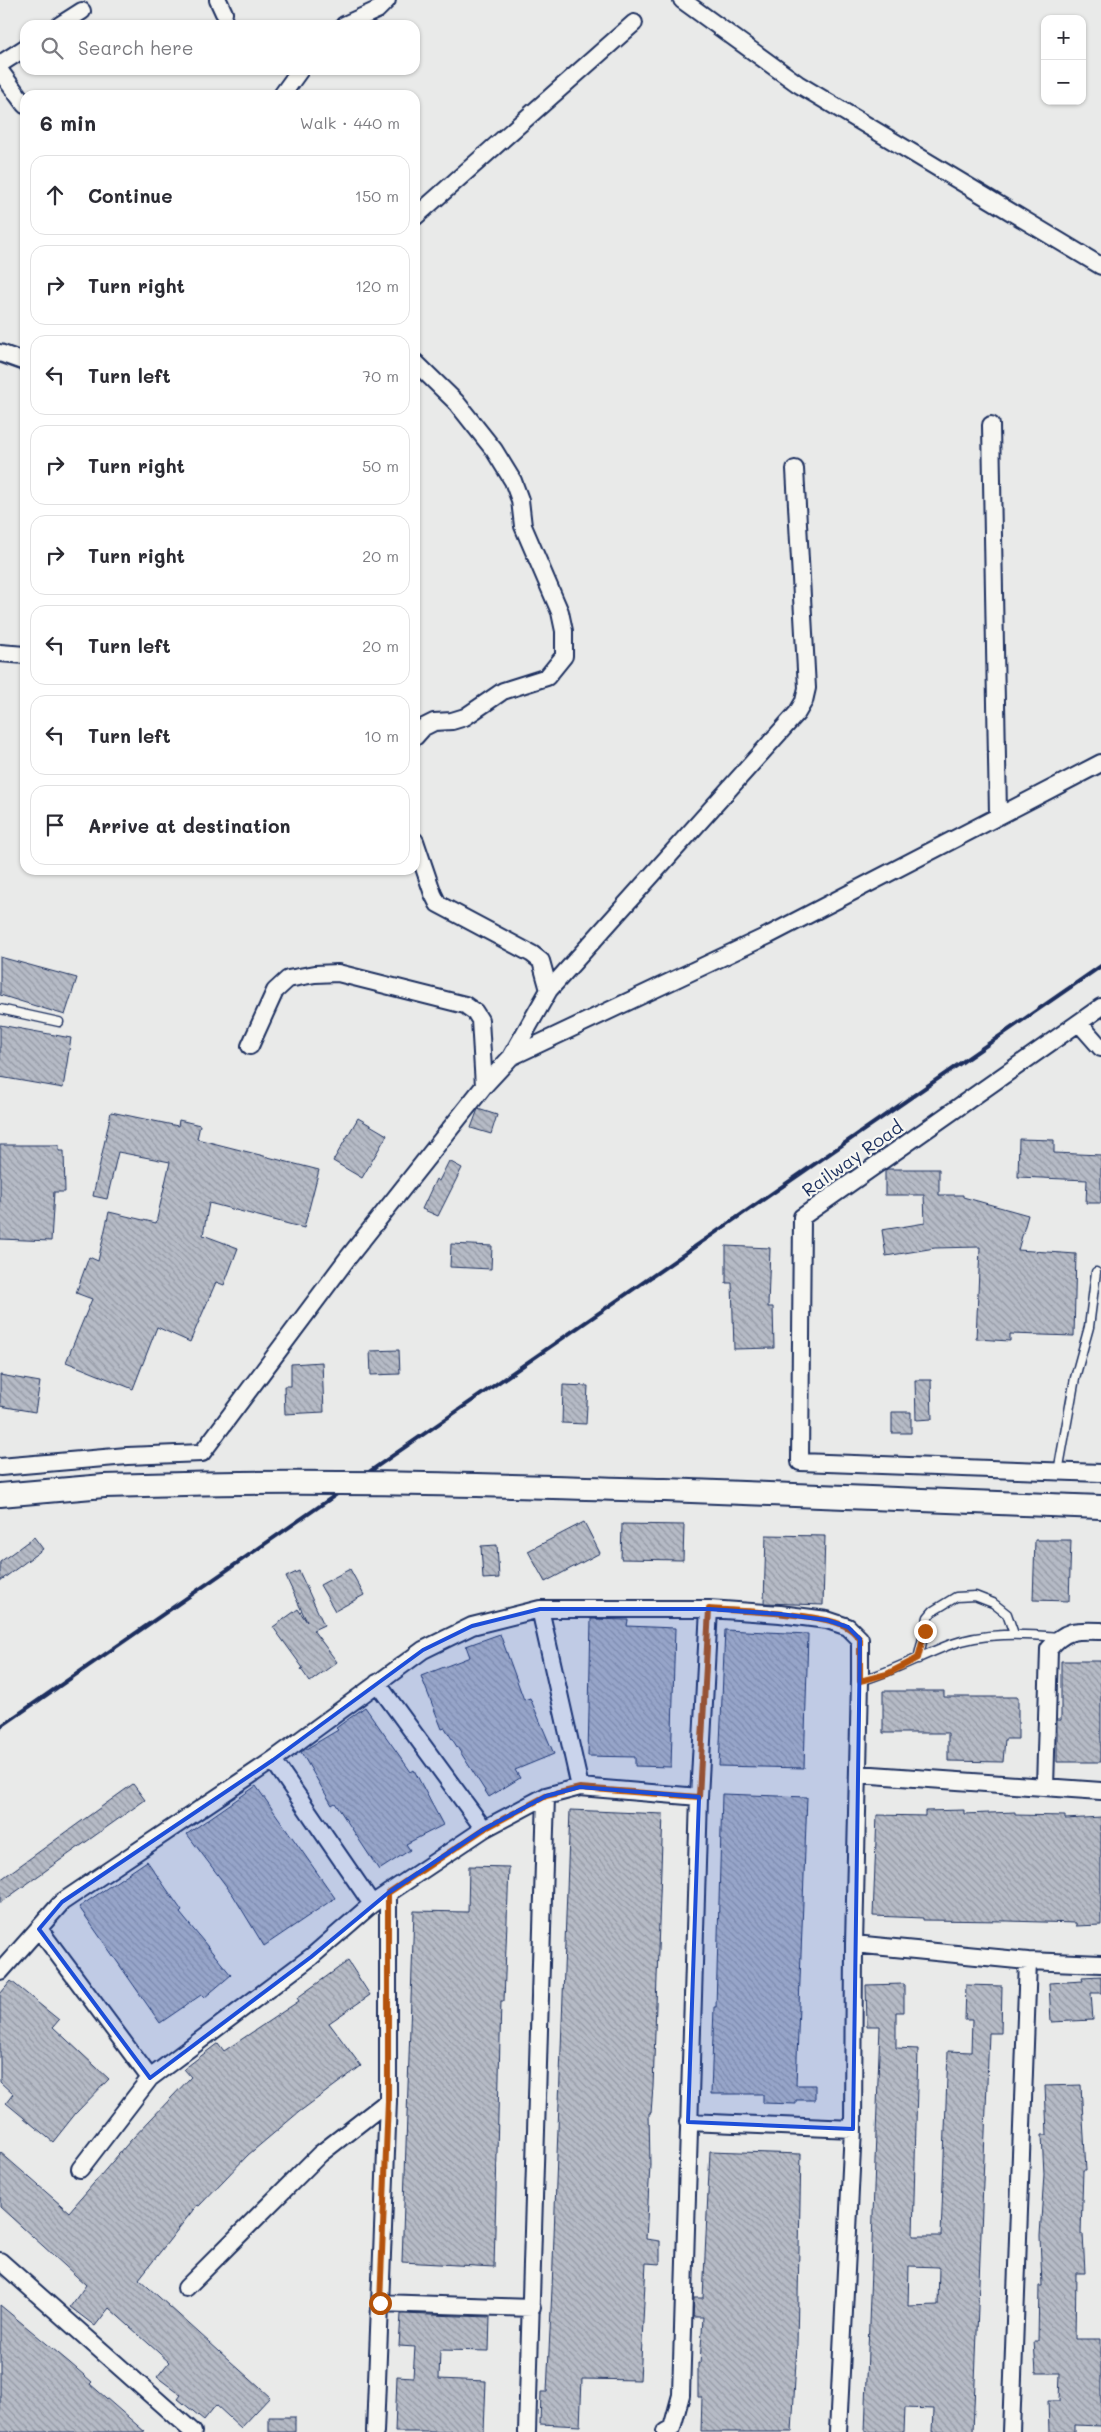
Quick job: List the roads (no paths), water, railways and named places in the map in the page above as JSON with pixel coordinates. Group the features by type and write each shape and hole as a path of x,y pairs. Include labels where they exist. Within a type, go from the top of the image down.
{"main road":[{"path":"0,1495 104,1486 371,1483 665,1490 1101,1507"}],"street":[{"path":"355,20 377,10 387,0"},
{"path":"682,0 798,84 1101,266"},
{"path":"68,20 82,11"},
{"path":"420,213 634,23"},
{"path":"0,64 20,51"},
{"path":"0,71 20,98"},
{"path":"286,90 296,75"},
{"path":"0,354 20,360"},
{"path":"420,367 456,402 494,450 512,481 520,500 523,526 560,612 564,631 564,656 547,677 503,691 465,717 452,721 434,722 420,731"},
{"path":"991,425 998,814"},
{"path":"0,1467 127,1456 202,1453 347,1259 484,1086 511,1057 549,990 797,714 804,701 807,688 795,469"},
{"path":"0,654 20,655"},
{"path":"511,1057 769,935 998,814 1101,763"},
{"path":"420,856 438,904 532,954 541,961 549,990"},
{"path":"250,1046 275,991 288,979 315,974 338,974 465,1005 476,1012 480,1020 484,1086"},
{"name":"Railway Road","path":"1058,1472 800,1462 802,1217 1101,1007"},
{"path":"1079,1023 1101,1048"},
{"path":"1058,1472 1101,1473"},
{"path":"665,2432 672,2428 681,2395 699,1797 709,1609"},
{"path":"0,1972 62,1902 273,1760 423,1650 472,1626 540,1610 709,1609 780,1614 827,1620 848,1627 860,1639 860,1681 854,1944 853,2129 838,2432"},
{"path":"540,1610 580,1788"},
{"path":"1045,1788 1049,1649 1059,1637 1076,1630 1101,1631"},
{"path":"377,1683 484,1829"},
{"path":"273,1760 372,1904"},
{"path":"858,1774 1045,1788 1101,1790"},
{"path":"80,2169 150,2078 311,1957 372,1904 484,1829 546,1796 580,1788 699,1797"},
{"path":"527,2432 546,1796"},
{"path":"375,2432 388,2101 388,1893"},
{"path":"39,1928 150,2078"},
{"path":"854,1944 1028,1961 1101,1964"},
{"path":"1010,2432 1028,1961"},
{"path":"186,2288 320,2154 388,2101"},
{"path":"688,2122 853,2129"},
{"path":"0,2261 193,2432"},
{"path":"380,2303 532,2308"}],"lane":[{"path":"0,1009 59,1022"},
{"path":"1058,1472 1075,1378 1089,1327 1096,1272"},
{"path":"918,1658 928,1617 933,1611 956,1597 975,1596 993,1603 1006,1614 1014,1634"},
{"path":"860,1681 887,1674 918,1658 950,1645 982,1637 1014,1634 1059,1637"}],"railway":[{"path":"0,1727 1101,966"}]}
